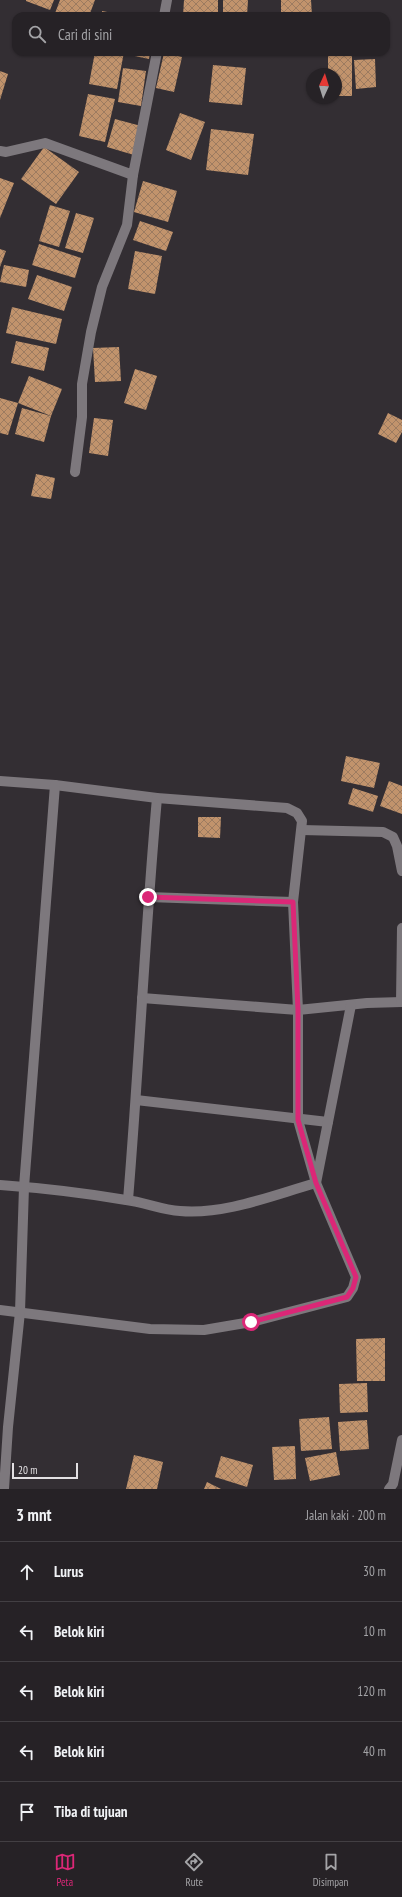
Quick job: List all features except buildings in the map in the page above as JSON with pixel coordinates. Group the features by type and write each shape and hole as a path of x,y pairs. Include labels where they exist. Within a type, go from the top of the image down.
{"street":[{"path":"165,12 168,0"},
{"path":"75,472 82,417 82,384 91,332 102,287 127,225 133,175 156,56"},
{"path":"0,152 46,143 133,175"},
{"path":"0,781 157,798 287,808 297,813 302,821 293,902 298,1010 298,1120 316,1183 356,1277 353,1288 347,1297 251,1322 204,1330 150,1329 0,1310"},
{"path":"4,1489 4,1427 20,1312 24,1187 55,786"},
{"path":"128,1200 136,1100 148,897 157,798"},
{"path":"302,830 383,832 392,837 397,846 402,872"},
{"path":"148,897 293,902"},
{"path":"142,998 298,1010 402,1002 402,928"},
{"path":"316,1183 351,1005"},
{"path":"136,1100 298,1120 328,1122"},
{"path":"0,1185 128,1200 180,1211 205,1210 232,1206 316,1183"},
{"path":"389,1489 393,1484 402,1440"}],"route":[{"path":"148,897 293,902 298,1010 298,1120 316,1183 356,1277 353,1288 347,1297 251,1322"}]}
